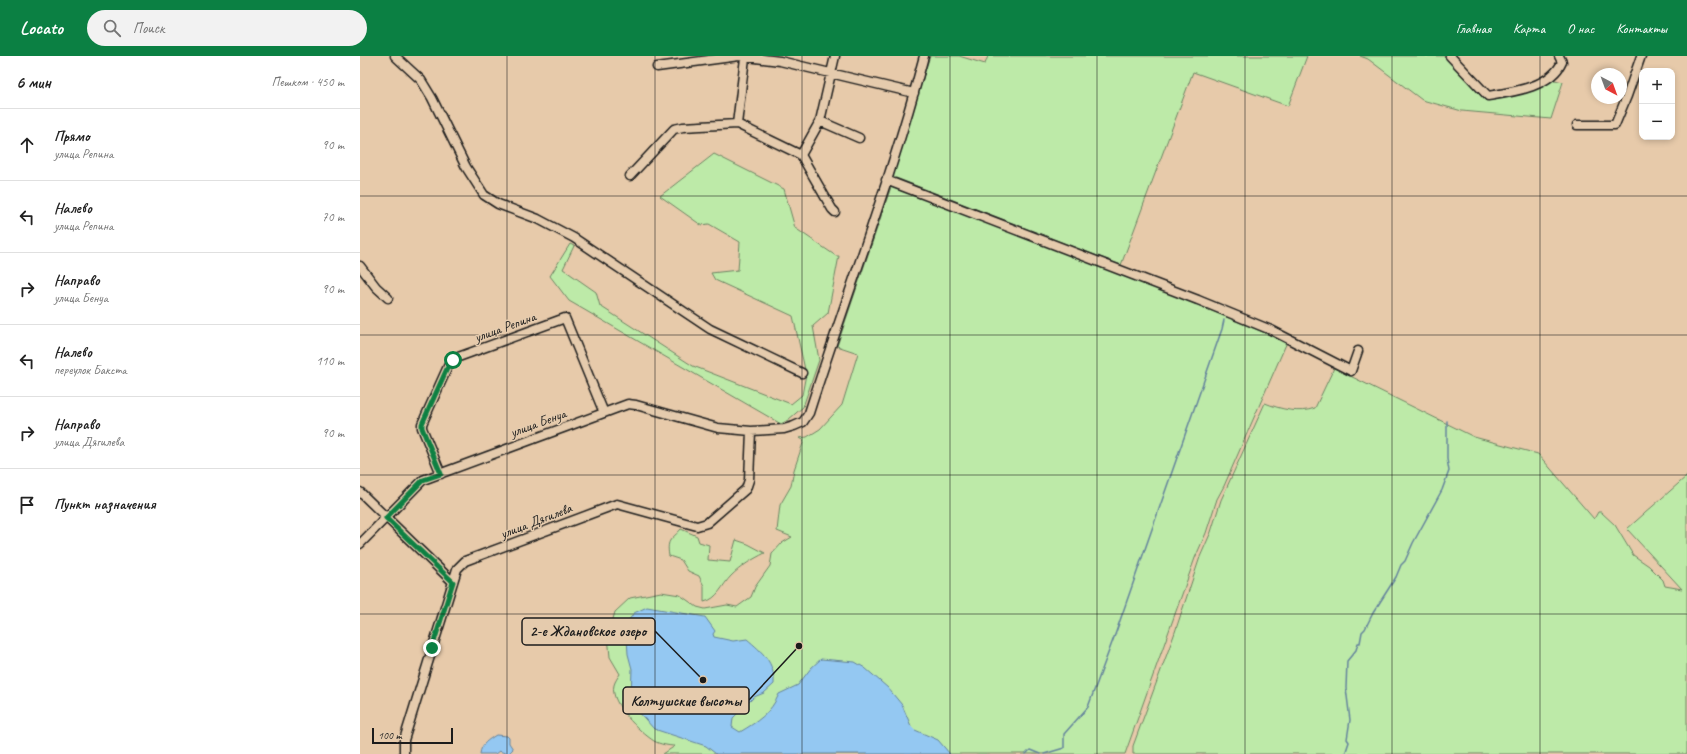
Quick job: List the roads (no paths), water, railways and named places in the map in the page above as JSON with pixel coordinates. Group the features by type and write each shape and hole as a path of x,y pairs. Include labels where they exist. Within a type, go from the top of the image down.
{"street":[{"path":"395,56 421,80 432,98 466,167 484,195 498,204 538,219 574,238 710,328 802,373"},
{"path":"657,67 739,56 745,58 781,59 832,74 910,92"},
{"path":"801,155 820,121 835,56"},
{"name":"улица Бенуа","path":"360,544 423,480 628,404 718,428 751,431 784,429 803,422 809,413 886,180 910,92 924,56"},
{"path":"1450,56 1488,96 1541,83 1558,70 1562,62 1559,56"},
{"path":"1577,125 1614,125 1627,96 1640,56"},
{"path":"737,124 745,58"},
{"path":"820,121 859,138"},
{"path":"630,176 674,129 737,124 801,155 835,212"},
{"path":"886,180 1198,300 1271,330 1351,371 1358,351"},
{"path":"360,266 376,287 388,298"},
{"name":"улица Репина","path":"441,474 422,428 422,424 450,362 565,318 604,413"},
{"name":"улица Дягилева","path":"404,754 404,740 457,568 465,561 617,504 697,526 707,523 746,489 749,480 751,431"},
{"path":"360,492 453,582"}],"water":[{"path":"647,607 705,617 715,631 713,634 714,637 733,641 747,639 758,648 766,658 770,664 774,676 774,684 764,693 754,697 733,718 732,727 740,732 752,725 768,712 779,694 798,685 811,668 821,659 855,662 865,668 888,688 902,705 911,726 915,730 938,740 950,754 716,754 706,746 654,729 637,710 631,698 632,669 628,654 626,624 634,613"},
{"path":"496,735 507,736 513,749 508,754 499,751 495,754 480,754 483,745"}],"waterway":[{"path":"1044,754 1064,748 1064,734 1088,707 1116,632 1224,320"},
{"path":"1345,754 1349,742 1347,739 1350,720 1346,688 1347,661 1356,650 1358,643 1360,643 1362,632 1396,577 1442,490 1449,471 1447,459 1447,421"},
{"path":"1026,754 1030,750 1040,754"}],"place":[{"name":"Колтушские высоты","path":"799,646"},
{"name":"2-е Ждановское озеро","path":"703,680"}]}
